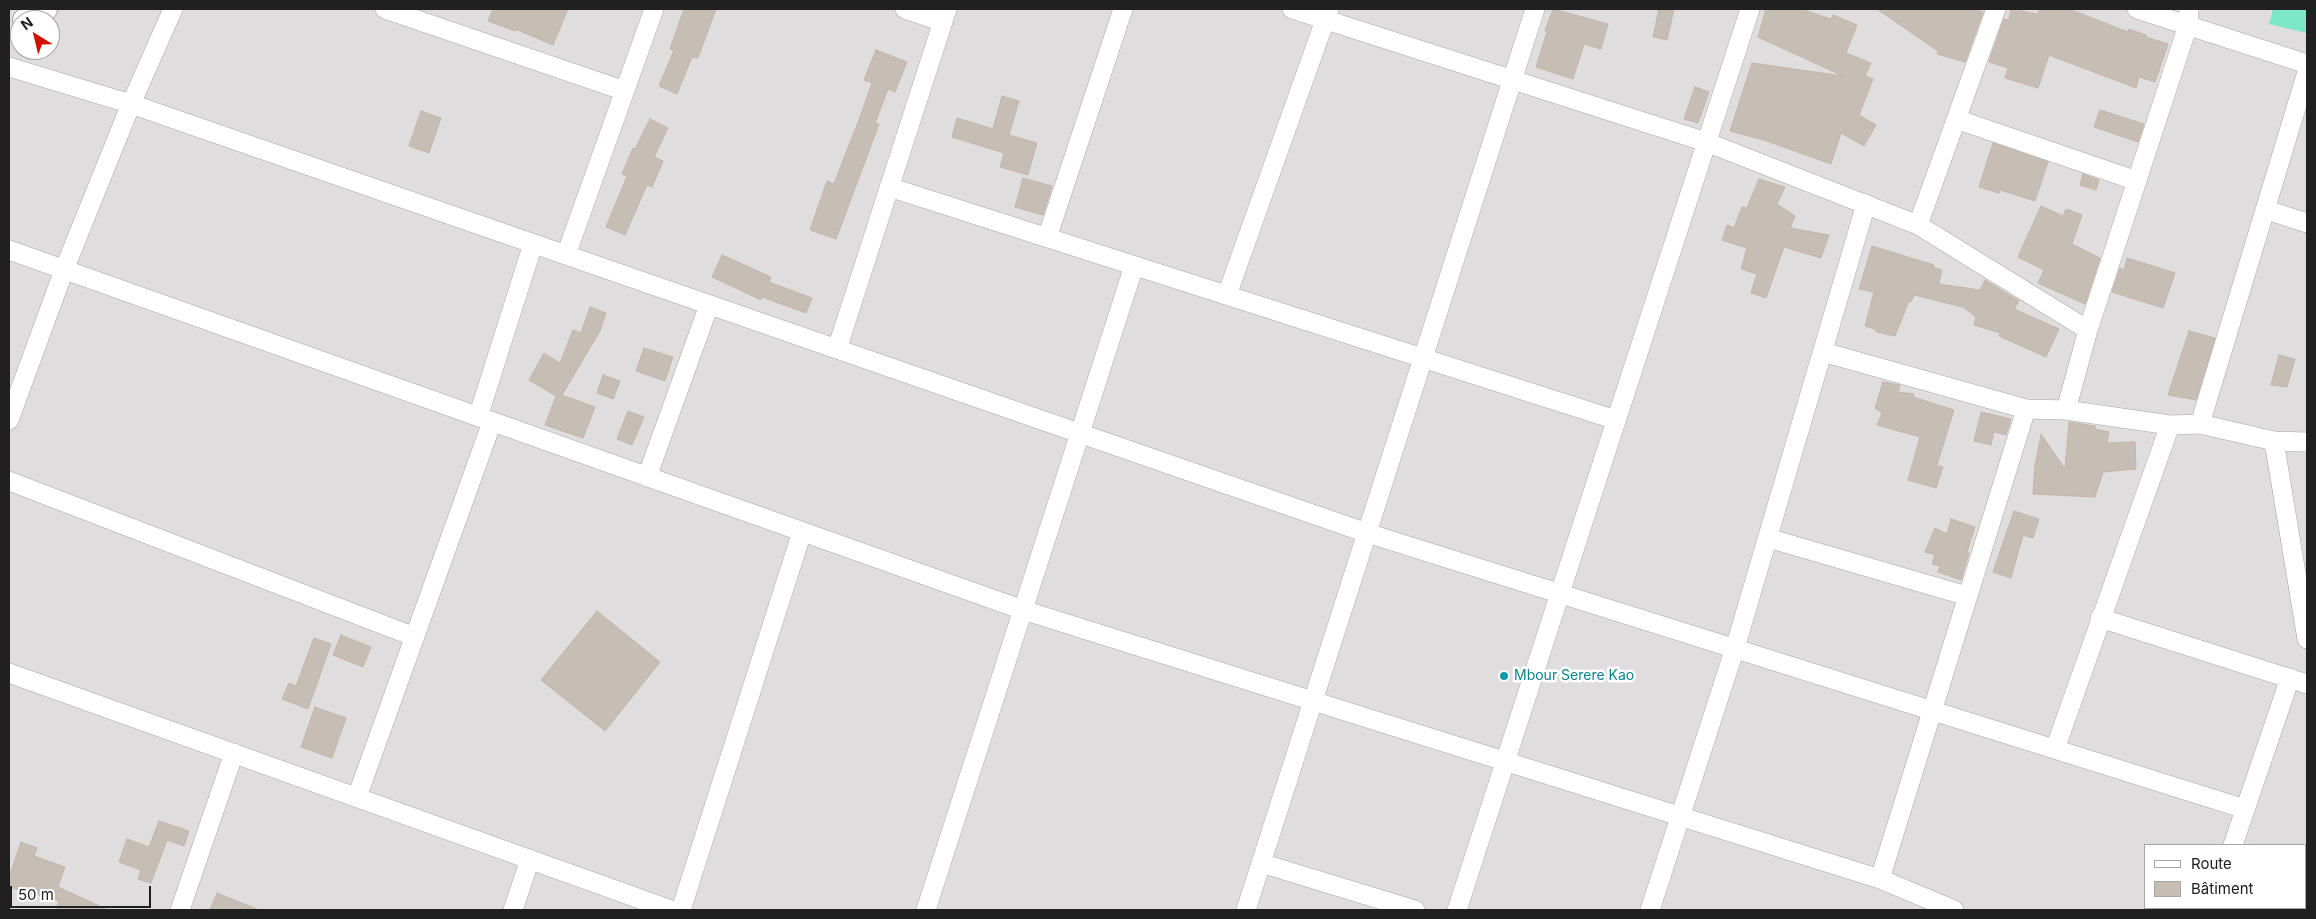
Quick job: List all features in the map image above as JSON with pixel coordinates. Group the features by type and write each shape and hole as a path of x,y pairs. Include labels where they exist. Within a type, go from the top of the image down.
{"street":[{"path":"9,420 64,270 173,9"},
{"path":"385,9 625,91"},
{"path":"566,255 654,9"},
{"path":"838,349 945,15 905,9"},
{"path":"1048,238 1123,9"},
{"path":"1292,9 1328,14 1512,80 1706,142 1866,204 1918,225 2088,330"},
{"path":"1246,910 1535,9"},
{"path":"1457,910 1750,9"},
{"path":"1918,225 1996,9"},
{"path":"2137,9 2189,17 2307,64"},
{"path":"1227,295 1328,14"},
{"path":"2066,410 2088,330 2189,17"},
{"path":"9,67 132,104 1367,532 2245,809"},
{"path":"2200,424 2267,210 2307,72"},
{"path":"1956,119 2137,181"},
{"path":"889,187 1616,420"},
{"path":"1650,910 1736,648 1866,204"},
{"path":"2267,210 2307,223"},
{"path":"357,797 414,638 485,419 533,244"},
{"path":"9,250 1023,610 1880,879 1954,910"},
{"path":"926,910 1134,266"},
{"path":"646,477 709,305"},
{"path":"1823,352 2026,408 2066,410 2170,425 2200,424 2274,441 2307,442"},
{"path":"1880,879 2026,408"},
{"path":"2055,749 2170,425"},
{"path":"2274,441 2307,639"},
{"path":"9,481 414,638"},
{"path":"681,910 802,532"},
{"path":"1768,538 1967,596"},
{"path":"2100,618 2299,681 2245,809 2232,844"},
{"path":"9,672 671,910"},
{"path":"180,910 234,753"},
{"path":"514,910 530,860"},
{"path":"1261,863 1414,910"}],"shaded area":[{"path":"9,9 2307,9 2307,910 9,910"}],"green space":[{"path":"2273,9 2307,9 2307,33 2269,24"}],"building":[{"path":"493,9 568,9 553,45 515,29 515,31 488,21"},
{"path":"684,9 716,9 698,58 692,57 677,94 659,86 674,50 670,49"},
{"path":"1553,9 1608,24 1601,49 1584,44 1573,79 1536,67"},
{"path":"1659,9 1674,9 1667,40 1653,37"},
{"path":"1766,9 1801,9 1831,19 1833,15 1857,25 1846,53 1871,63 1865,76 1873,79 1859,115 1876,125 1864,146 1841,133 1831,164 1764,140 1730,131 1752,63 1843,76 1758,37"},
{"path":"1877,9 1973,9 1983,12 1965,62 1937,54 1938,51"},
{"path":"2011,9 2038,14 2039,9 2069,9 2128,32 2129,29 2168,44 2155,82 2139,77 2136,88 2049,55 2038,88 2005,78 2008,68 1989,62 2004,19 2009,20"},
{"path":"876,50 907,62 895,92 888,89 875,123 879,124 836,239 810,230 827,181 834,184 860,117 872,83 864,80"},
{"path":"1695,87 1709,92 1698,123 1684,119"},
{"path":"1002,96 1019,101 1009,135 1037,143 1028,175 1000,167 1004,153 952,137 957,118 993,129"},
{"path":"2100,110 2144,124 2138,142 2094,127"},
{"path":"421,111 441,118 429,153 409,146"},
{"path":"650,119 668,128 654,157 663,161 652,187 647,185 625,235 606,227 627,176 622,174 633,148 635,149"},
{"path":"1993,143 2048,162 2035,201 2000,190 1999,193 1979,187"},
{"path":"2083,174 2099,180 2096,190 2080,185"},
{"path":"1023,178 1052,186 1043,215 1015,207"},
{"path":"1759,179 1785,187 1777,204 1795,216 1790,228 1829,235 1821,258 1784,247 1766,298 1751,293 1757,274 1741,269 1747,248 1722,240 1727,225 1734,228 1742,207 1747,208"},
{"path":"2041,206 2063,216 2066,209 2082,215 2072,244 2100,258 2085,304 2038,283 2044,270 2018,257"},
{"path":"1872,246 1934,265 1933,267 1942,270 1939,284 1980,290 1985,280 2019,301 2014,309 2059,329 2046,357 1999,336 2000,333 1974,325 1976,317 1963,307 1914,295 1911,302 1909,301 1895,336 1877,332 1875,329 1865,326 1874,292 1859,289"},
{"path":"722,255 771,277 769,282 812,298 806,313 762,297 761,300 712,277"},
{"path":"2127,258 2175,273 2163,308 2112,292 2120,268 2124,270"},
{"path":"590,307 606,313 600,331 562,395 595,407 583,438 545,425 556,396 529,380 544,353 560,363 573,330 581,333"},
{"path":"2189,331 2215,338 2196,400 2168,395"},
{"path":"644,348 673,357 665,381 636,371"},
{"path":"2279,355 2295,359 2287,387 2271,385"},
{"path":"603,375 620,381 613,399 597,393"},
{"path":"1883,382 1900,385 1898,392 1914,394 1913,397 1954,410 1937,465 1943,467 1936,488 1908,480 1920,437 1877,425 1882,413 1875,408"},
{"path":"628,411 644,417 632,445 617,439"},
{"path":"1981,412 2011,419 2006,435 1994,432 1991,445 1974,441"},
{"path":"2069,422 2095,426 2095,429 2109,432 2107,443 2135,442 2136,469 2103,472 2095,497 2033,494 2035,466 2041,434 2065,469"},
{"path":"2014,511 2039,519 2033,538 2023,535 2011,578 1993,572"},
{"path":"1951,519 1975,527 1961,580 1938,572 1940,566 1932,564 1935,555 1925,552 1935,528 1947,534"},
{"path":"597,611 660,662 605,731 541,680"},
{"path":"341,635 371,647 363,667 333,655"},
{"path":"314,638 331,644 308,709 282,699 289,683 296,686"},
{"path":"315,707 346,718 332,758 301,747"},
{"path":"159,821 189,831 184,846 167,840 151,883 138,879 141,870 119,862 127,839 149,847"},
{"path":"21,842 37,848 34,856 65,867 58,887 108,910 56,910 59,901 9,887 9,877"},
{"path":"217,893 259,910 210,910"}],"place":[{"name":"Mbour Serere Kao","path":"1504,676"}]}
